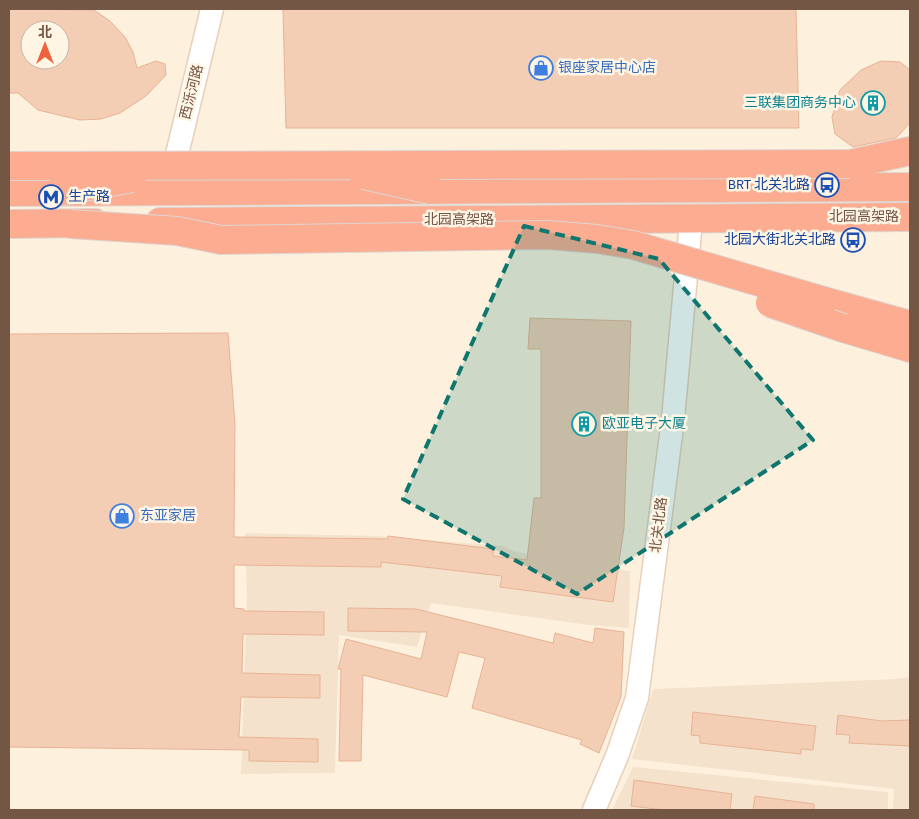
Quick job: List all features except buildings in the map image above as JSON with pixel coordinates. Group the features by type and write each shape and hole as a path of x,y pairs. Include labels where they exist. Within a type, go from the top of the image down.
{"highway":[{"path":"850,164 910,151"},
{"path":"9,166 850,164 910,160"},
{"path":"314,164 431,190"},
{"path":"58,192 197,165"},
{"name":"北园高架路","path":"9,192 910,187"},
{"name":"北园高架路","path":"9,224 256,220 910,217"},
{"path":"308,240 419,220"},
{"path":"70,224 177,231 221,240"},
{"path":"547,235 625,254 843,328 910,348"},
{"path":"9,241 308,240 402,236 547,235 597,239 633,245 910,325"}],"street":[{"name":"西泺河路","path":"172,175 212,9"},
{"name":"北关北路","path":"594,810 617,756 637,698 673,419 690,232"}],"highlighted area":[{"path":"524,226 659,259 813,440 577,594 403,499"}],"shaded area":[{"path":"245,533 377,536 503,546 516,552 630,571 629,628 589,625 431,603 417,647 339,635 335,773 241,774 247,597"},
{"path":"910,677 910,810 893,810 894,789 632,759 653,689"},
{"path":"633,767 888,792 888,810 612,810"}],"place":[{"name":"银座家居中心店","path":"541,68"},
{"name":"三联集团商务中心","path":"873,103"},
{"name":"BRT 北关北路","path":"827,185"},
{"name":"生产路","path":"51,197"},
{"name":"北园大街北关北路","path":"853,240"},
{"name":"欧亚电子大厦","path":"584,424"},
{"name":"东亚家居","path":"122,516"}]}
